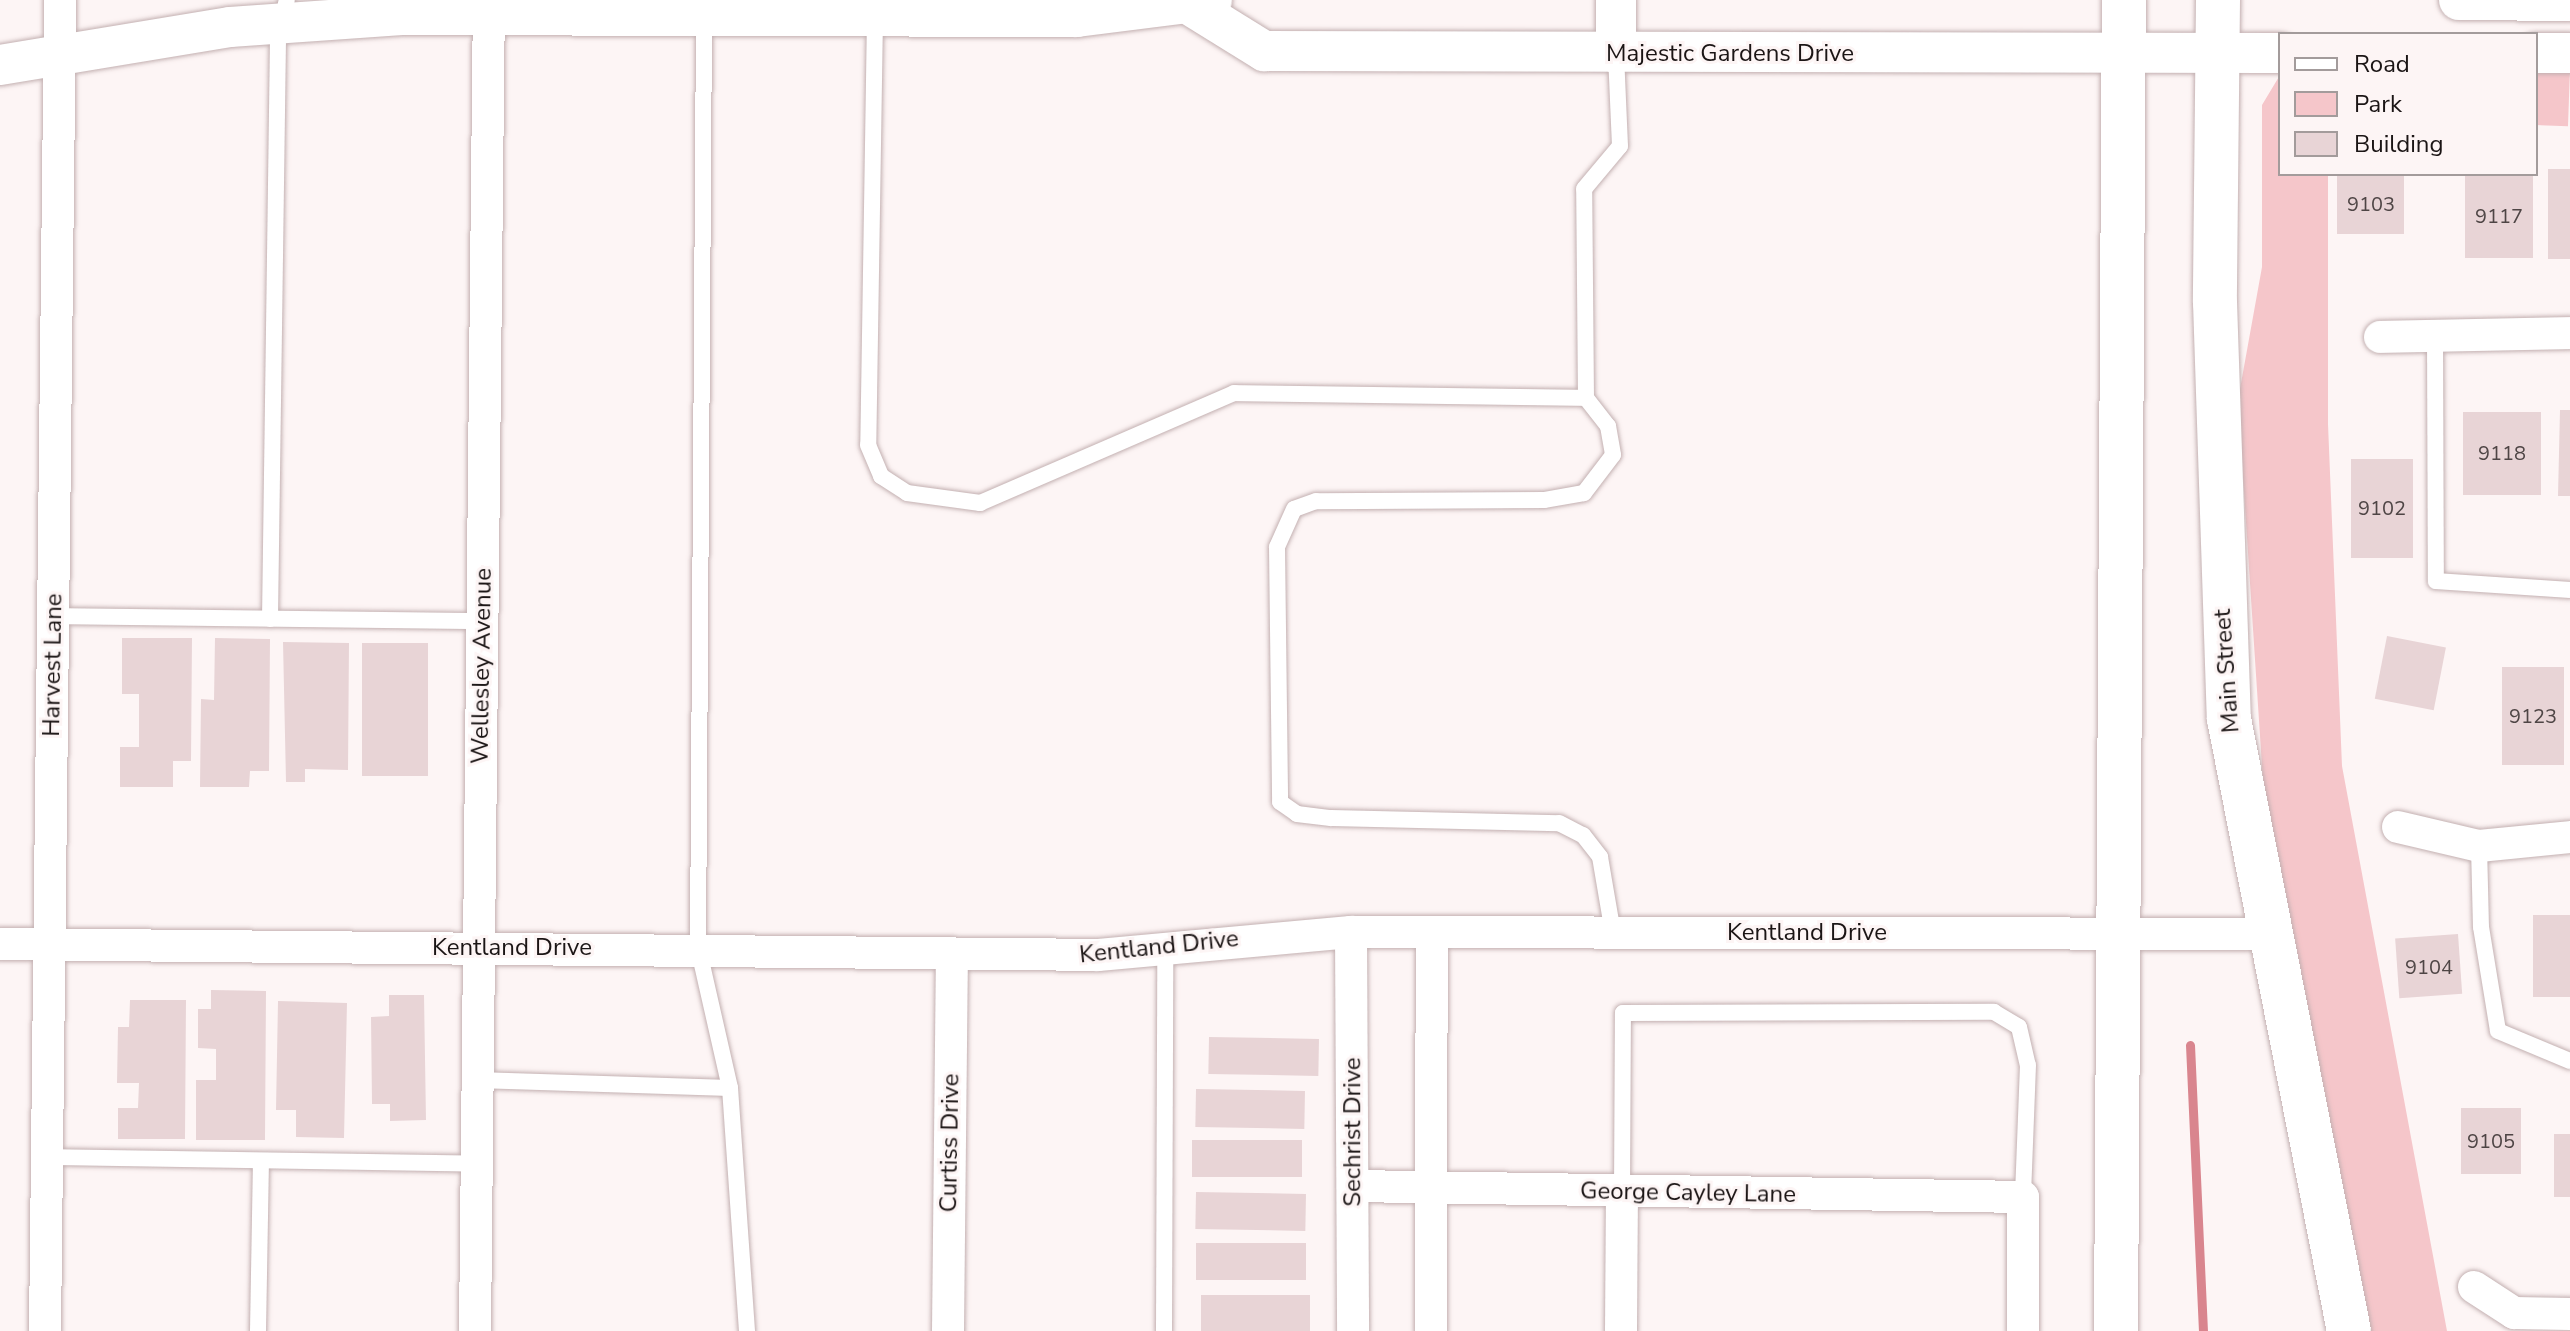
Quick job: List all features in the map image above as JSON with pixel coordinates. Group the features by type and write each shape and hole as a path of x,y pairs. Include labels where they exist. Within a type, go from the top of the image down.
{"main road":[{"path":"2116,1331 2124,0"},
{"name":"Main Street","path":"2218,0 2222,607 2238,788 2271,934 2349,1331"}],"street":[{"name":"Harvest Lane","path":"45,1331 60,0"},
{"path":"1616,0 1616,53"},
{"path":"2459,0 2570,1"},
{"name":"Majestic Gardens Drive","path":"0,65 287,11 488,7 1064,8 1203,4 1264,51 2278,53"},
{"name":"Wellesley Avenue","path":"475,1331 488,7"},
{"path":"2538,53 2570,53"},
{"path":"2380,337 2570,333"},
{"path":"2398,827 2479,846 2570,837"},
{"name":"Kentland Drive","path":"0,944 478,949 698,947 952,954 1165,950 1351,932 2271,934"},
{"name":"Sechrist Drive","path":"1351,932 1353,1331"},
{"path":"1431,1331 1432,932"},
{"name":"Curtiss Drive","path":"948,1331 952,954"},
{"name":"George Cayley Lane","path":"1354,1186 2023,1197"},
{"path":"1621,1331 1622,1192"},
{"path":"2023,1197 2023,1331"},
{"path":"2474,1287 2514,1313 2570,1314"}],"lane":[{"path":"701,8 698,947 730,1088 747,1331"},
{"path":"875,8 868,445 881,476 907,493 980,503 1234,393 1586,398"},
{"path":"270,619 278,38 287,11"},
{"path":"1613,933 1600,857 1583,835 1559,823 1331,818 1297,814 1280,802 1277,547 1294,509 1316,501 1544,500 1584,493 1613,455 1608,426 1586,398 1584,189 1620,146 1616,53"},
{"path":"2435,334 2436,581 2570,590"},
{"path":"53,616 482,621"},
{"path":"2479,846 2481,927 2498,1031 2570,1061"},
{"path":"1164,1331 1165,950"},
{"path":"1622,1192 1623,1013 1994,1012 2019,1027 2028,1065 2023,1197"},
{"path":"477,1080 730,1088"},
{"path":"47,1157 261,1163 476,1164"},
{"path":"258,1331 261,1163"}],"green space":[{"path":"2538,68 2570,69 2568,126 2538,125"},
{"path":"2278,78 2278,176 2328,176 2328,424 2342,766 2447,1331 2363,1331 2268,858 2238,400 2262,267 2262,105"}],"building":[{"path":"2548,169 2570,169 2570,259 2548,259"},
{"path":"2337,176 2404,176 2404,234 2337,234"},
{"path":"2465,176 2533,176 2533,258 2465,258"},
{"path":"2560,410 2570,410 2570,496 2558,496"},
{"path":"2463,412 2541,412 2541,495 2463,495"},
{"path":"2351,459 2413,459 2413,558 2351,558"},
{"path":"2387,636 2446,647 2434,710 2375,699"},
{"path":"122,638 192,638 191,761 173,761 173,787 120,787 120,747 139,747 139,694 122,694"},
{"path":"215,638 270,639 269,771 250,771 249,787 200,787 201,699 214,700"},
{"path":"283,642 349,643 348,770 305,769 305,782 286,782"},
{"path":"362,643 428,643 428,776 362,776"},
{"path":"2502,667 2564,667 2564,765 2502,765"},
{"path":"2533,915 2570,915 2570,997 2533,997"},
{"path":"2458,934 2462,994 2399,998 2395,938"},
{"path":"211,990 266,991 265,1140 196,1140 196,1080 216,1080 216,1049 198,1048 198,1009 211,1009"},
{"path":"389,995 424,995 426,1120 390,1121 390,1104 372,1104 371,1017 389,1016"},
{"path":"130,1000 186,1000 185,1139 118,1139 118,1108 138,1108 139,1083 117,1083 118,1027 129,1027"},
{"path":"278,1001 347,1003 344,1138 296,1137 296,1110 276,1110"},
{"path":"1209,1037 1319,1039 1318,1076 1208,1074"},
{"path":"1196,1089 1305,1091 1304,1129 1195,1127"},
{"path":"2461,1108 2521,1108 2521,1174 2461,1174"},
{"path":"2554,1134 2570,1134 2570,1197 2554,1197"},
{"path":"1192,1140 1302,1140 1302,1177 1192,1177"},
{"path":"1196,1192 1306,1194 1305,1231 1195,1229"},
{"path":"1196,1243 1306,1243 1306,1280 1196,1280"},
{"path":"1201,1295 1310,1295 1310,1331 1201,1331"}],"waterway":[{"path":"2190,1045 2203,1331"}]}
